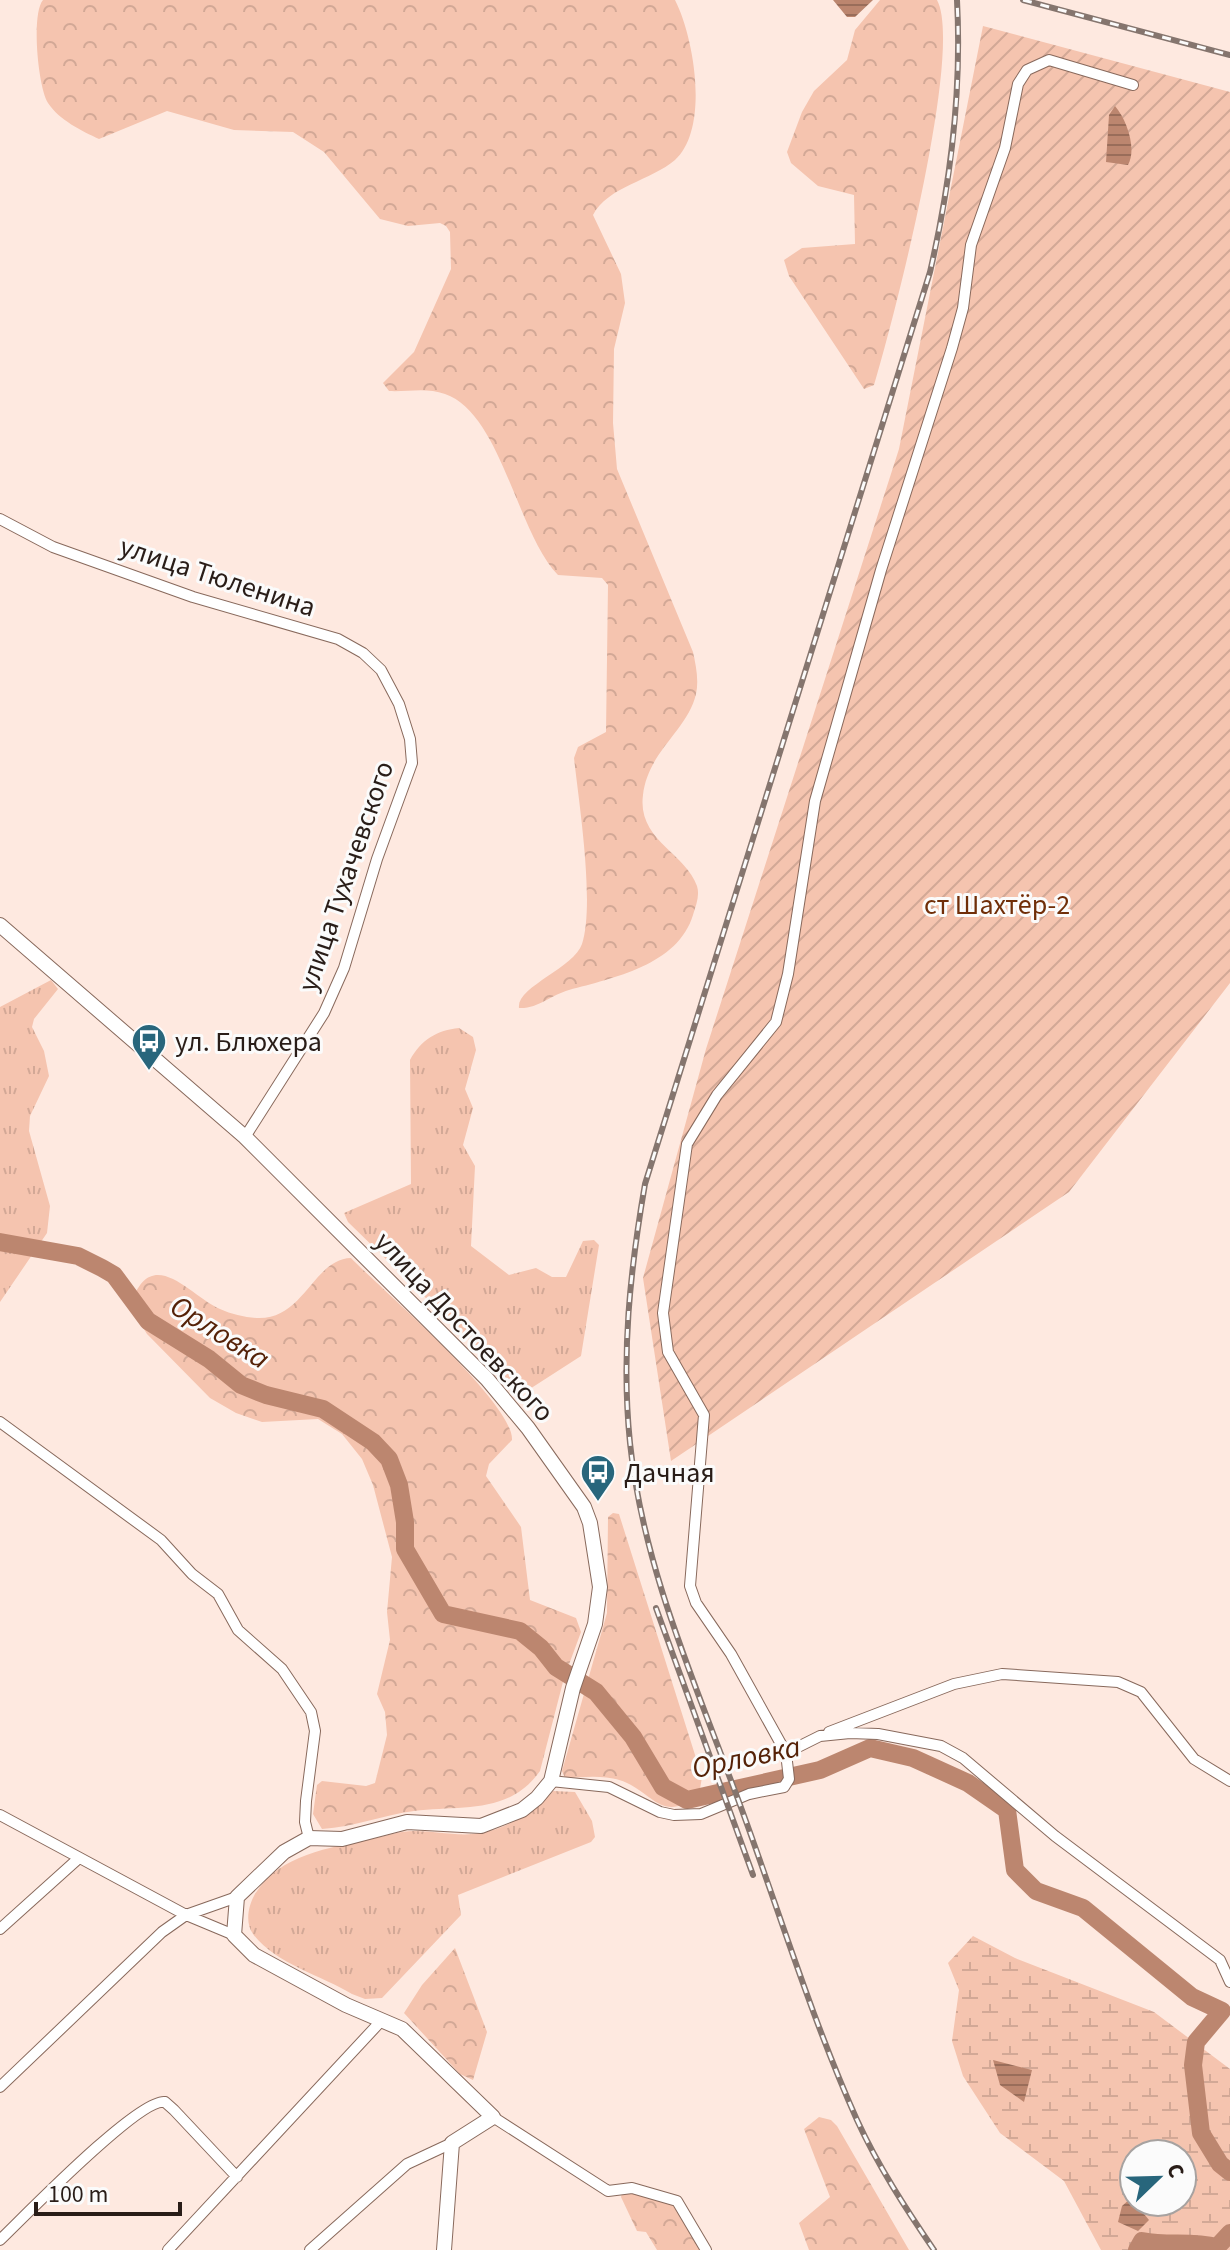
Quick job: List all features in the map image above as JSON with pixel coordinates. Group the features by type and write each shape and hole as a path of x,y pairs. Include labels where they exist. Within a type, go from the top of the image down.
{"main road":[{"name":"улица Достоевского","path":"0,925 245,1137 487,1379 528,1428 584,1507 595,1546 600,1587 595,1624 573,1688 551,1781"},
{"path":"444,2250 452,2143 493,2117 402,2029 254,1955 234,1935 237,1897 284,1852 309,1838 342,1839 407,1822 481,1826 522,1810 551,1781"}],"street":[{"path":"551,1781 609,1787 660,1812 682,1815 701,1814 749,1794 784,1787 789,1774 786,1753 731,1654 696,1603 690,1586 704,1415 668,1352 663,1313 674,1256 684,1160 697,1125 776,1022 788,974 815,801 881,570 952,348 963,308 971,245 1005,148 1018,84 1027,70 1049,60 1133,85"},
{"name":"улица Тюленина","path":"0,519 53,547 193,597 338,639 363,653 381,670 399,704"},
{"name":"улица Тухачевского","path":"245,1137 324,1013 349,955 377,859 412,763 410,739 399,704"},
{"path":"0,1422 161,1540 192,1574 218,1594 238,1630 282,1669 311,1712 315,1731 306,1801 305,1822 309,1838"},
{"path":"786,1753 914,1697 954,1684 1002,1674 1118,1682 1141,1692 1194,1759 1230,1781"},
{"path":"820,1736 878,1734 941,1746 963,1758 1055,1836 1220,1960 1230,1982"},
{"path":"0,1815 186,1915 234,1935"},
{"path":"0,1929 79,1858"},
{"path":"0,2087 162,1932 186,1915 237,1897"},
{"path":"168,2250 382,2020"},
{"path":"0,2240 125,2121 153,2102 165,2102 174,2110 237,2177"},
{"path":"493,2117 608,2191 632,2188 677,2201 706,2250"},
{"path":"310,2250 407,2164 452,2143"}],"green space":[{"path":"43,0 675,0 688,36 695,82 692,127 686,145 675,160 608,197 593,215 621,274 625,303 614,349 613,423 617,469 693,652 697,673 692,707 652,766 643,795 647,824 691,874 698,890 693,915 685,932 659,958 624,974 519,1008 526,993 577,953 586,926 586,879 574,758 578,747 606,732 608,585 602,578 558,575 531,532 495,449 481,424 464,406 438,392 389,391 383,383 414,352 451,269 450,232 440,223 408,226 380,219 324,152 293,132 234,130 167,111 99,139 78,129 53,109 44,95 37,35 39,8"},
{"path":"880,0 937,0 943,28 941,72 923,188 874,385 864,389 789,276 784,260 802,248 855,244 854,195 818,186 791,163 787,152 802,112 814,91 847,60 855,30"},
{"name":"ст Шахтёр-2","path":"983,26 1230,92 1230,983 1069,1192 671,1461 643,1278 706,1049 899,449"},
{"path":"51,980 58,989 34,1019 32,1027 44,1051 49,1076 30,1116 29,1131 50,1206 47,1233 0,1302 0,1007"},
{"path":"459,1028 473,1037 476,1050 465,1089 473,1108 463,1145 475,1166 471,1246 509,1275 536,1268 552,1277 566,1277 583,1241 594,1240 599,1245 581,1356 522,1394 512,1392 471,1342 348,1222 344,1213 411,1184 410,1060 430,1037"},
{"path":"351,1258 470,1374 507,1423 512,1440 489,1464 486,1476 521,1527 530,1600 576,1618 581,1632 564,1678 540,1771 528,1785 514,1795 483,1805 414,1811 322,1829 313,1814 317,1785 322,1781 366,1786 375,1783 387,1735 385,1712 377,1694 390,1640 387,1612 392,1557 373,1485 362,1459 342,1434 318,1419 262,1422 236,1413 210,1398 147,1334 130,1307 138,1288 148,1278 159,1275 171,1278 224,1311 251,1318 272,1316 297,1301 327,1268"},
{"path":"613,1513 619,1514 702,1777 699,1795 677,1806 660,1804 620,1780 565,1778 562,1771 607,1613 608,1517"},
{"path":"553,1791 575,1792 592,1821 595,1837 591,1842 458,1895 461,1915 382,1998 365,1999 299,1968 273,1953 251,1930 248,1914 255,1894 265,1881 292,1861 323,1850 403,1832 464,1834 491,1831 520,1818"},
{"path":"973,1936 1015,1958 1154,2012 1230,2069 1230,2250 1101,2250 1064,2181 1000,2133 963,2076 952,2041 959,1990 948,1963"},
{"path":"455,1948 487,2032 473,2080 460,2074 404,2013 422,1985"},
{"path":"819,2117 831,2120 837,2126 909,2250 809,2250 799,2223 830,2197 804,2129"},
{"path":"623,2190 671,2202 700,2250 657,2250 646,2232 637,2231 621,2197"}],"shaded area":[{"path":"833,0 873,0 855,17 847,17"},
{"path":"1115,106 1129,135 1131,158 1128,165 1106,162 1109,115"},
{"path":"993,2060 1032,2070 1024,2102 1000,2085"},
{"path":"1119,2218 1149,2220 1138,2231 1118,2222"}],"waterway":[{"name":"Орловка","path":"0,1242 78,1256 102,1268 114,1275 148,1321 209,1359 241,1385 266,1395 323,1409 373,1442 389,1459 399,1485 405,1522 405,1549 443,1614 520,1631 541,1648 556,1667 596,1692 633,1737 663,1787 687,1800 820,1770 870,1748 913,1758 968,1783 1007,1810 1015,1870 1036,1891 1083,1908 1192,1997 1222,2011 1196,2042 1193,2065 1201,2133 1220,2164 1230,2172"},
{"name":"Орловка","path":"1137,2250 1142,2241 1217,2247 1230,2233"}],"railway":[{"path":"934,2250 874,2154 840,2081 673,1626 646,1535 637,1490 626,1378 631,1281 645,1184 930,272 953,137 958,69 957,0"},
{"path":"1023,0 1230,55"},
{"path":"656,1608 753,1875"}],"place":[{"name":"ул. Блюхера","path":"149,1072"},
{"name":"Дачная","path":"598,1503"}]}
